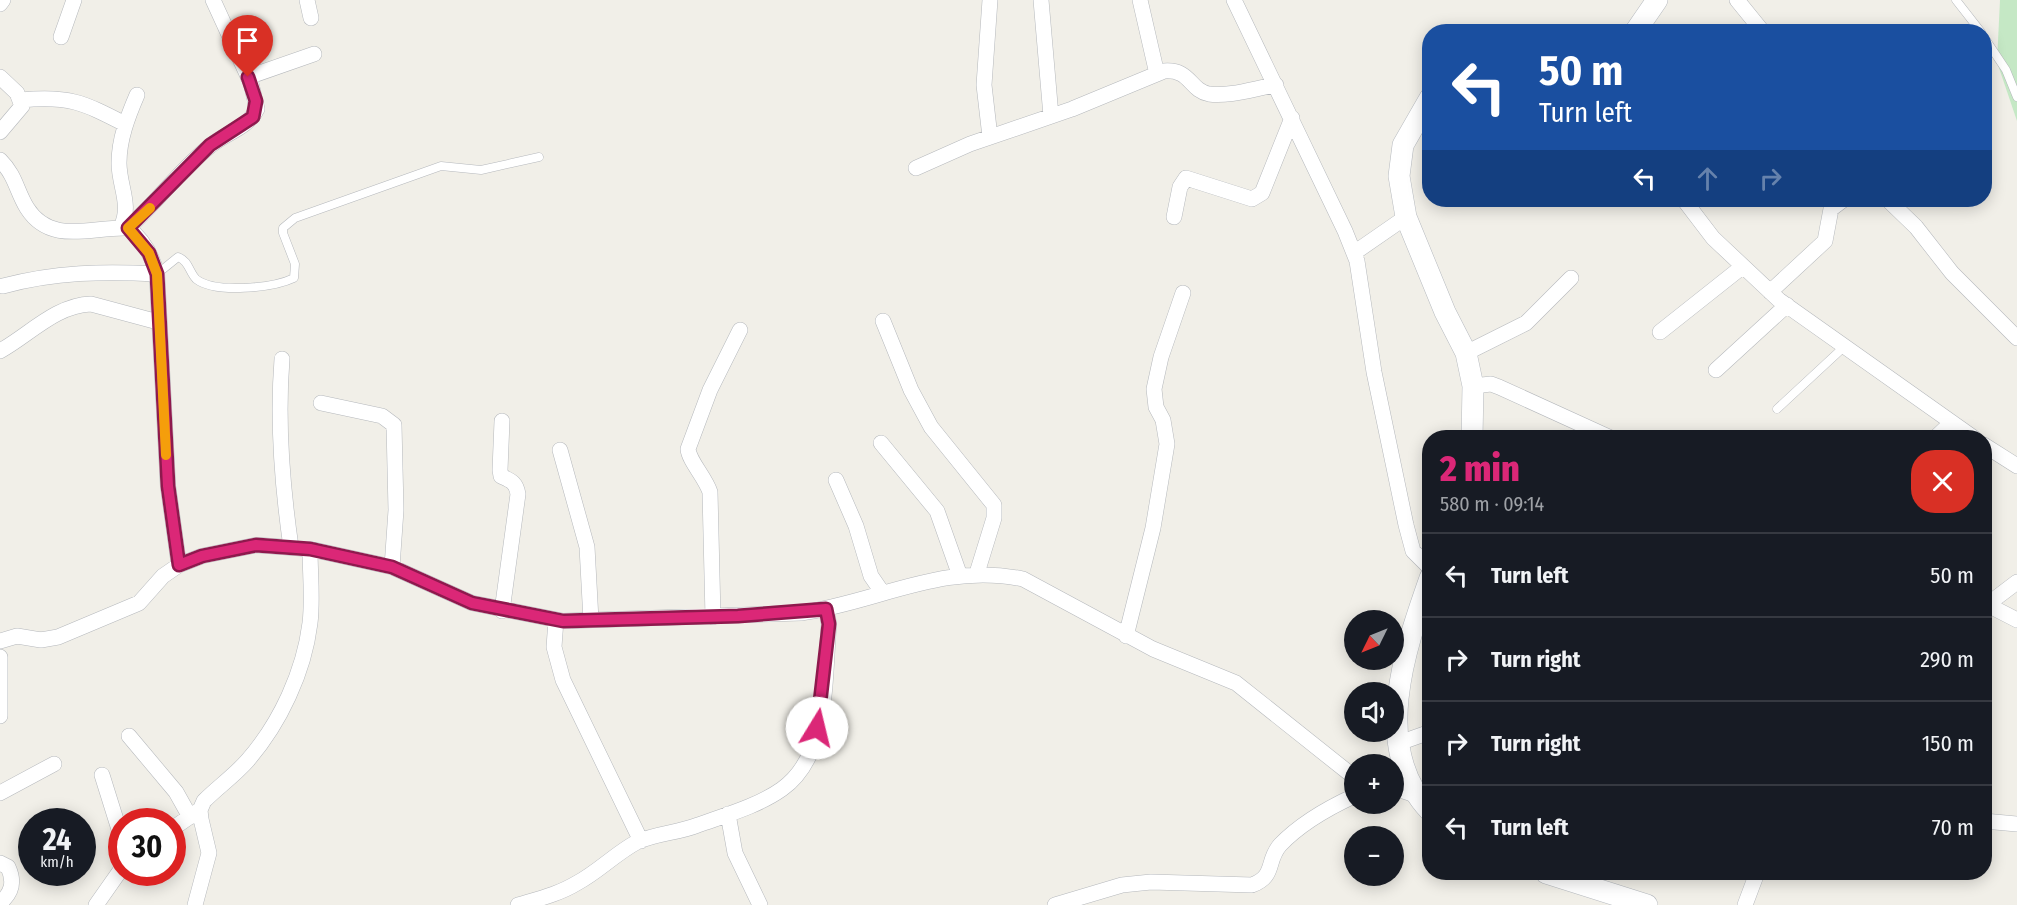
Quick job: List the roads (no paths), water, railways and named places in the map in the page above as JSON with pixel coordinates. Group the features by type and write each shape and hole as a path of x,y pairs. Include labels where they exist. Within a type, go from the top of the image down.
{"street":[{"path":"0,4 3,0"},
{"path":"61,37 74,0"},
{"path":"0,160 14,175 27,208 48,227 63,231 89,232 124,227 210,145 253,117 256,101 248,77 213,0"},
{"path":"306,0 311,18"},
{"path":"990,0 984,85 990,136"},
{"path":"1041,0 1051,116"},
{"path":"1140,0 1157,74"},
{"path":"1234,0 1292,118 1354,253 1389,450 1413,551 1422,560"},
{"path":"1641,24 1658,0"},
{"path":"1737,0 1756,24"},
{"path":"248,77 314,54"},
{"path":"916,168 990,136 1051,116 1157,74 1176,70 1198,88 1211,94 1276,85"},
{"path":"0,77 21,100"},
{"path":"124,227 127,208 119,162 125,124 137,94"},
{"path":"21,100 49,97 75,101 125,124"},
{"path":"0,132 19,112 21,100"},
{"path":"1422,111 1402,145 1399,176 1406,217 1445,312 1466,352 1473,386 1472,430"},
{"path":"1174,217 1180,187 1186,178 1252,199 1262,193 1292,118"},
{"path":"1689,207 1713,238 1770,292 1962,430"},
{"path":"1770,292 1825,241 1832,209 1834,207"},
{"path":"1895,207 1916,227 1952,273 2017,338"},
{"path":"1354,253 1406,217"},
{"path":"124,227 149,253 157,274 168,486 179,565"},
{"path":"1660,332 1742,267"},
{"path":"3,286 40,276 105,271 157,274"},
{"path":"1466,352 1526,323 1571,278"},
{"path":"1126,636 1153,528 1167,444 1163,420 1156,406 1154,389 1161,357 1183,293"},
{"path":"0,351 59,313 81,304 91,304 158,322"},
{"path":"1716,370 1787,305"},
{"path":"883,321 911,390 931,427 993,505 994,518 977,573"},
{"path":"713,617 712,500 705,478 692,462 688,450 710,390 740,330"},
{"path":"282,359 279,398 283,492 291,547"},
{"path":"1473,386 1491,384 1593,430"},
{"path":"321,403 382,416 394,425 396,510 392,567"},
{"path":"502,421 501,476 517,485 518,494 502,611"},
{"path":"1944,430 1951,423"},
{"path":"881,443 936,511 960,576"},
{"path":"560,450 587,548 591,621"},
{"path":"1992,450 2017,466"},
{"path":"836,480 856,526 871,576 882,592"},
{"path":"0,641 17,636 41,640 58,637 126,610 147,596 163,576 179,565 202,556 256,545 310,549 392,567 472,603 502,611 556,620 713,617 826,609 882,592 977,573 1023,579 1126,636 1236,682 1344,769"},
{"path":"186,819 247,762 272,730 284,708 310,622 310,549"},
{"path":"1992,600 2017,582"},
{"path":"1422,601 1406,646 1398,703 1399,743 1404,767 1422,800"},
{"path":"1992,607 2017,620"},
{"path":"518,905 549,896 577,884 641,841 661,834 684,831 728,814 781,790 794,778 811,753 822,694 829,624 826,609"},
{"path":"556,620 554,647 563,680 641,841"},
{"path":"0,657 0,716"},
{"path":"1399,743 1422,735"},
{"path":"129,736 195,813 209,853 195,905"},
{"path":"0,793 54,764"},
{"path":"102,775 112,808"},
{"path":"1404,793 1422,803"},
{"path":"1058,904 1122,885 1151,882 1252,885 1266,877 1279,847 1294,832 1344,802"},
{"path":"728,814 735,852 760,905"},
{"path":"1992,822 2017,824"},
{"path":"0,862 8,867 12,883 9,895 0,903"},
{"path":"1568,880 1647,905"},
{"path":"1745,905 1754,880"},
{"path":"96,905 109,886"}],"lane":[{"path":"1956,0 1975,24"},
{"path":"1992,49 2006,70 2017,97"},
{"path":"157,274 178,257 186,262 196,279 221,288 271,285 288,280 294,278 296,271 283,228 295,218 441,166 480,170 539,157"},
{"path":"1778,409 1845,346"}]}
